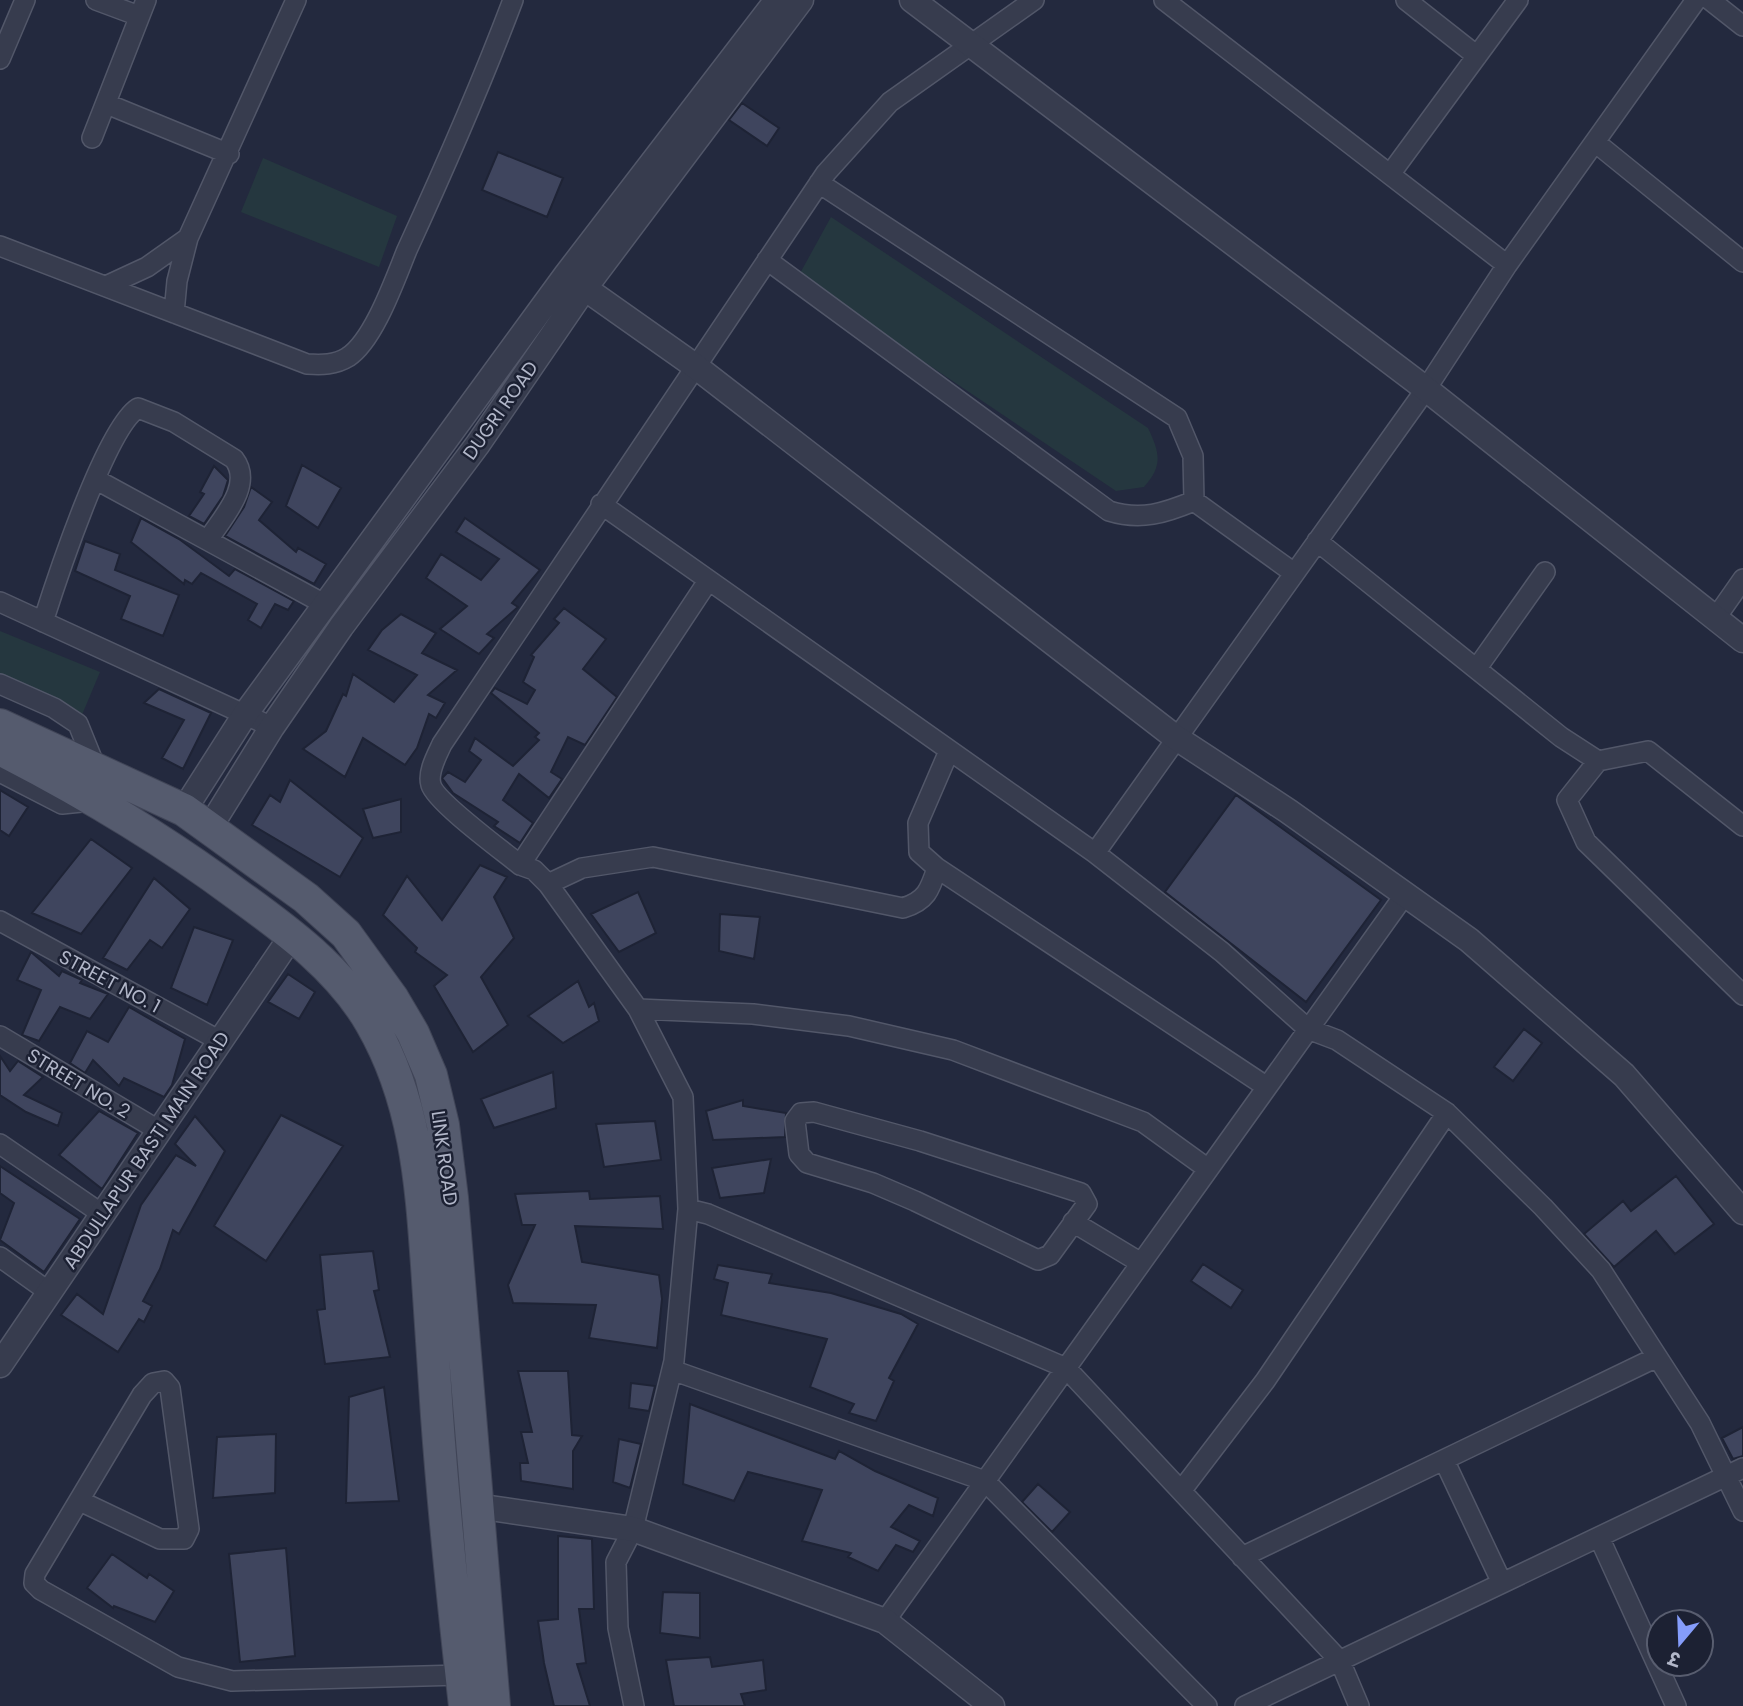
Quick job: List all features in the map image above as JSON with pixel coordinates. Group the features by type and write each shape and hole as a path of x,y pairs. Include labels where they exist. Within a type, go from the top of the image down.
{"main road":[{"path":"0,725 66,770 96,785"},
{"path":"0,749 66,770"},
{"name":"LINK ROAD","path":"96,785 197,818 306,898 346,934 393,999 413,1033 431,1075 443,1125 452,1198 494,1706"},
{"name":"LINK ROAD","path":"96,785 165,842 293,934 340,979 371,1022 398,1077 412,1124 421,1181 443,1508 465,1706"}],"street":[{"path":"0,59 25,0"},
{"path":"92,138 142,8 96,0"},
{"path":"174,313 177,281 188,239 296,0"},
{"path":"0,246 307,364 328,365 349,356 367,336 394,280 477,97 513,0"},
{"name":"DUGRI ROAD","path":"197,818 272,727 341,627 478,444 575,282 777,0"},
{"name":"DUGRI ROAD","path":"197,818 246,713 575,282 801,0"},
{"path":"912,0 1426,389 1743,640"},
{"path":"634,1706 618,1628 616,1562 633,1530 672,1370 688,1209 683,1097 638,1009 548,884 534,870 520,865 436,793 431,785 430,773 442,744 819,183 890,102 1034,0"},
{"path":"1164,0 1507,265"},
{"path":"1406,0 1477,56"},
{"path":"1391,173 1518,0"},
{"path":"1095,853 1175,737 1426,389 1507,265 1696,0"},
{"path":"1710,0 1743,26"},
{"path":"107,104 229,153"},
{"path":"1595,142 1743,262"},
{"path":"819,183 1177,418 1194,456 1194,501"},
{"path":"106,286 147,267 188,239"},
{"path":"767,260 1110,511 1130,517 1163,514 1194,501"},
{"path":"575,282 695,366 1175,737 1288,811 1469,940 1624,1075 1743,1212"},
{"path":"43,622 95,479 134,410 150,411 174,422 234,459 240,466 242,475 237,494 208,540"},
{"path":"95,479 326,606"},
{"path":"1194,501 1294,573"},
{"path":"601,504 1095,853 1223,952 1308,1029 1337,1040 1447,1113 1543,1207 1601,1270 1734,1472 1743,1511"},
{"path":"1317,541 1561,737 1598,761"},
{"path":"1477,667 1545,572"},
{"path":"1715,619 1743,579"},
{"path":"520,865 708,581"},
{"path":"0,603 272,727"},
{"path":"0,684 54,708 78,724 96,785 62,804 0,772"},
{"path":"949,751 918,823 919,852 937,868 1267,1087"},
{"path":"1743,825 1648,751 1598,761 1567,800 1586,842 1743,995"},
{"path":"548,884 582,867 653,857 903,908 919,903 929,893 937,868"},
{"path":"885,1621 1406,893"},
{"name":"STREET NO. 1","path":"0,921 220,1041"},
{"name":"ABDULLAPUR BASTI MAIN ROAD","path":"0,1365 293,934"},
{"path":"638,1009 753,1014 836,1024 953,1050 1143,1122 1208,1169"},
{"name":"STREET NO. 2","path":"0,1036 158,1130"},
{"path":"801,1113 826,1114 1081,1193 1087,1204 1073,1222 1050,1255 1038,1260 915,1201 807,1163 799,1154 795,1121 801,1113"},
{"path":"1181,1491 1265,1381 1447,1113"},
{"path":"0,1144 102,1214"},
{"path":"688,1209 708,1214 1066,1368 1340,1661 1359,1706"},
{"path":"1073,1222 1141,1263"},
{"path":"0,1257 49,1292"},
{"path":"1242,1557 1413,1473 1445,1462 1657,1357"},
{"path":"672,1370 985,1481 1207,1706"},
{"path":"80,1501 160,1539 184,1539 189,1529 168,1384 158,1382 148,1386 35,1574 34,1583 41,1590 178,1667 232,1681 461,1675"},
{"path":"1445,1462 1502,1583"},
{"path":"1245,1706 1734,1472"},
{"path":"476,1506 633,1530 885,1621 992,1706"},
{"path":"1599,1537 1676,1706"}],"shaded area":[{"path":"263,158 397,216 379,267 241,212"},
{"path":"831,217 1148,428 1158,459 1154,472 1144,487 1116,491 798,277"},
{"path":"0,631 100,672 79,722 0,691"}],"building":[{"path":"742,103 779,128 767,146 729,120"},
{"path":"498,152 563,178 547,217 482,190"},
{"path":"302,465 341,488 318,528 286,506"},
{"path":"214,466 228,480 223,496 204,524 189,516 204,494 200,492"},
{"path":"251,487 272,502 259,520 296,552 298,548 326,564 314,584 225,536 244,507"},
{"path":"141,518 179,539 229,576 235,569 294,601 288,610 275,604 261,628 248,620 257,604 201,573 192,584 185,580 184,584 131,542"},
{"path":"465,518 540,570 512,603 518,607 487,634 494,638 479,654 440,629 467,606 426,578 441,554 481,580 499,559 456,532"},
{"path":"85,541 120,554 115,570 179,595 163,636 121,619 130,596 75,571"},
{"path":"564,608 606,639 583,669 617,697 585,745 568,737 551,772 562,779 549,798 519,774 503,800 533,823 520,843 494,826 498,822 453,793 442,778 448,772 465,782 481,760 469,751 475,738 513,766 539,740 535,737 539,733 491,693 495,688 527,704 535,690 523,682 534,657 531,655 559,623 554,619"},
{"path":"401,614 436,633 422,653 457,670 428,695 445,703 436,718 429,714 417,748 405,765 363,738 345,777 303,749 326,731 343,694 346,696 353,674 394,702 417,675 368,650 382,630"},
{"path":"159,689 211,713 183,769 162,758 184,720 144,703"},
{"path":"290,780 363,838 340,877 252,825 270,795 280,802"},
{"path":"0,790 28,807 9,836 0,830"},
{"path":"1236,795 1381,900 1306,1002 1165,892"},
{"path":"401,799 401,832 373,838 363,809"},
{"path":"91,839 132,868 81,934 32,913"},
{"path":"480,865 507,877 494,897 514,938 481,977 508,1025 473,1052 434,986 447,975 415,952 417,948 383,915 407,876 442,920"},
{"path":"154,878 190,909 162,948 150,940 127,970 103,958"},
{"path":"638,892 656,933 619,952 591,914"},
{"path":"720,914 760,917 754,959 719,951"},
{"path":"194,927 233,940 207,1005 171,988"},
{"path":"31,952 59,976 62,971 82,980 80,983 108,994 90,1019 60,1007 39,1041 22,1035 41,990 17,980"},
{"path":"288,974 315,992 299,1019 268,1002"},
{"path":"578,981 589,1007 594,1003 599,1021 563,1043 528,1016"},
{"path":"129,1007 185,1039 172,1085 164,1097 124,1078 119,1086 93,1060 85,1073 70,1063 87,1031 108,1042"},
{"path":"1524,1029 1542,1043 1513,1081 1494,1067"},
{"path":"0,1056 10,1071 18,1061 43,1077 24,1095 62,1113 58,1126 26,1112 0,1095"},
{"path":"553,1072 556,1108 494,1128 481,1099"},
{"path":"743,1100 743,1106 786,1113 785,1137 713,1140 706,1111"},
{"path":"99,1111 138,1133 102,1189 59,1155"},
{"path":"281,1115 343,1146 266,1261 214,1226"},
{"path":"195,1116 225,1151 179,1234 173,1230 160,1269 143,1301 152,1306 144,1322 139,1319 118,1352 61,1315 77,1294 103,1314 141,1205 176,1155 196,1166 175,1144"},
{"path":"655,1121 661,1160 604,1167 596,1124"},
{"path":"771,1159 764,1193 720,1198 712,1168"},
{"path":"0,1166 80,1219 44,1272 0,1240 14,1203 0,1193"},
{"path":"1676,1176 1714,1224 1675,1254 1656,1231 1614,1267 1584,1234 1623,1201 1631,1211"},
{"path":"589,1191 590,1199 660,1196 663,1229 575,1226 582,1262 659,1275 662,1299 657,1348 589,1338 596,1305 513,1303 508,1285 535,1225 522,1225 515,1194"},
{"path":"373,1251 379,1290 374,1291 390,1357 325,1364 317,1310 325,1309 320,1255"},
{"path":"1203,1264 1243,1290 1231,1308 1191,1281"},
{"path":"718,1265 772,1274 769,1283 831,1293 901,1314 918,1324 889,1378 894,1381 876,1421 849,1413 854,1404 810,1387 827,1339 721,1315 728,1283 714,1279"},
{"path":"518,1371 568,1371 572,1435 582,1436 573,1451 573,1489 521,1481 520,1463 528,1463 521,1432 532,1432"},
{"path":"631,1383 655,1386 649,1411 629,1408"},
{"path":"384,1387 399,1501 346,1503 349,1397"},
{"path":"690,1404 835,1459 839,1451 875,1471 938,1498 933,1516 909,1505 891,1527 920,1541 913,1552 896,1545 878,1571 848,1557 851,1553 802,1541 822,1490 748,1472 734,1501 683,1484"},
{"path":"1743,1427 1743,1456 1733,1459 1722,1438"},
{"path":"276,1434 275,1493 213,1498 217,1437"},
{"path":"619,1439 641,1444 630,1488 613,1482"},
{"path":"1038,1484 1070,1512 1052,1532 1022,1502"},
{"path":"558,1536 592,1539 594,1609 579,1609 586,1663 577,1664 590,1706 554,1706 544,1663 538,1621 558,1619"},
{"path":"286,1548 295,1656 240,1662 229,1554"},
{"path":"112,1554 147,1578 149,1574 174,1591 155,1622 114,1606 113,1608 87,1588"},
{"path":"663,1592 700,1593 700,1638 660,1633"},
{"path":"710,1657 712,1667 763,1660 766,1690 741,1694 745,1706 674,1706 666,1660"}]}
